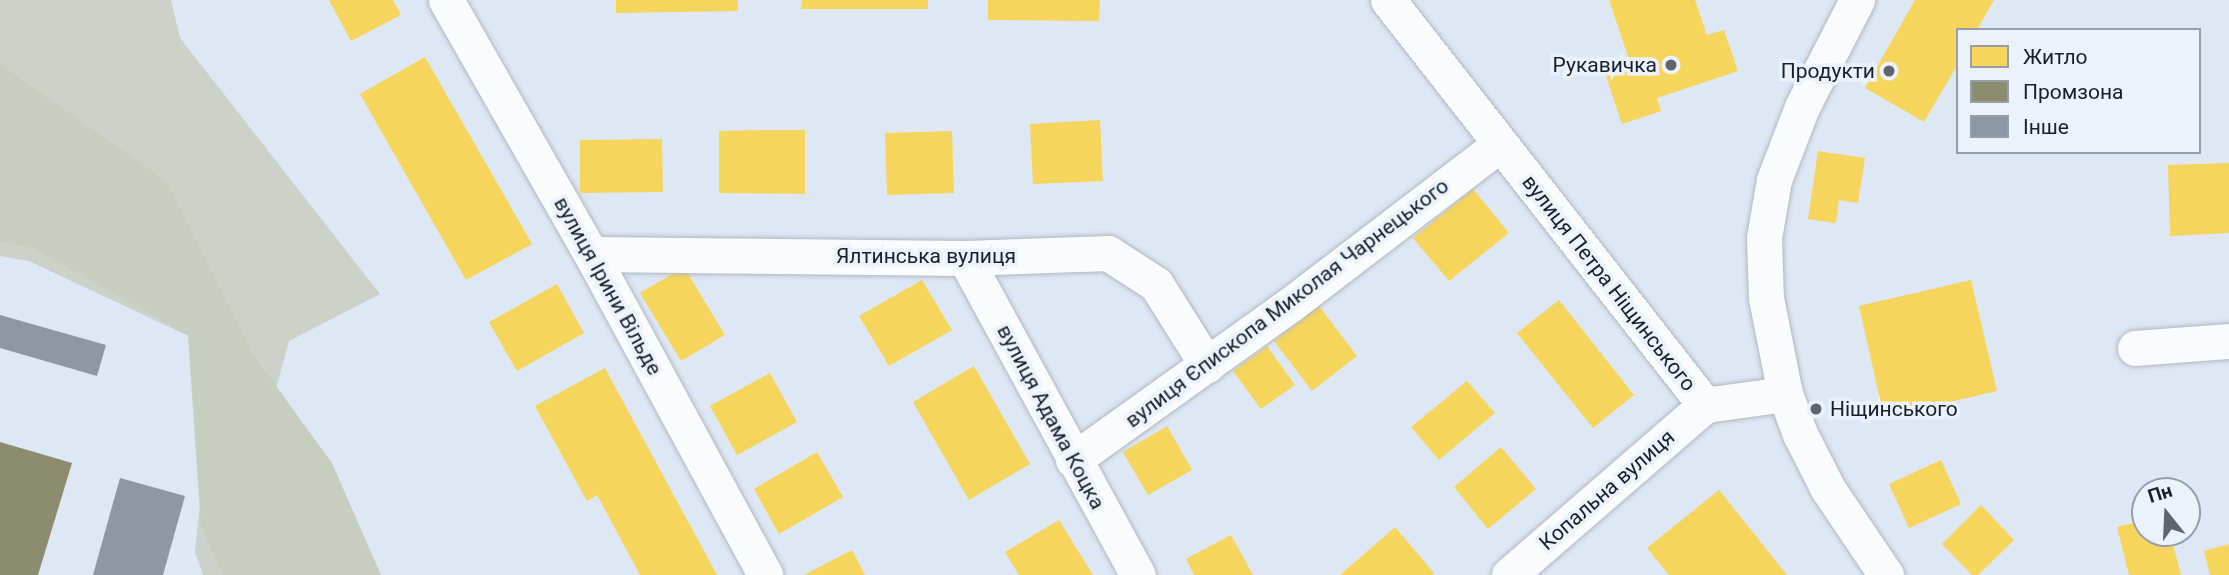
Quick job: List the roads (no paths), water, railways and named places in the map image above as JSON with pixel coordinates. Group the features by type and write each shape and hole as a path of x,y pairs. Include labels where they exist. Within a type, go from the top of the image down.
{"street":[{"name":"вулиця Ірини Вільде","path":"446,0 591,254 765,575"},
{"name":"вулиця Петра Ніщинського","path":"1388,0 1705,405 1784,394"},
{"path":"1857,0 1802,107 1774,180 1764,238 1766,298 1784,394 1828,489 1886,575"},
{"name":"вулиця Єпископа Миколая Чарнецького","path":"1073,460 1387,232 1500,144"},
{"name":"Ялтинська вулиця","path":"591,254 965,258 1108,253 1156,284 1206,365"},
{"name":"вулиця Адама Коцка","path":"965,258 1138,575"},
{"path":"2135,348 2229,341"},
{"name":"Копальна вулиця","path":"1509,575 1705,405"}],"place":[{"name":"Рукавичка","path":"1671,65"},
{"name":"Продукти","path":"1889,71"},
{"name":"Ніщинського","path":"1816,409"}]}
